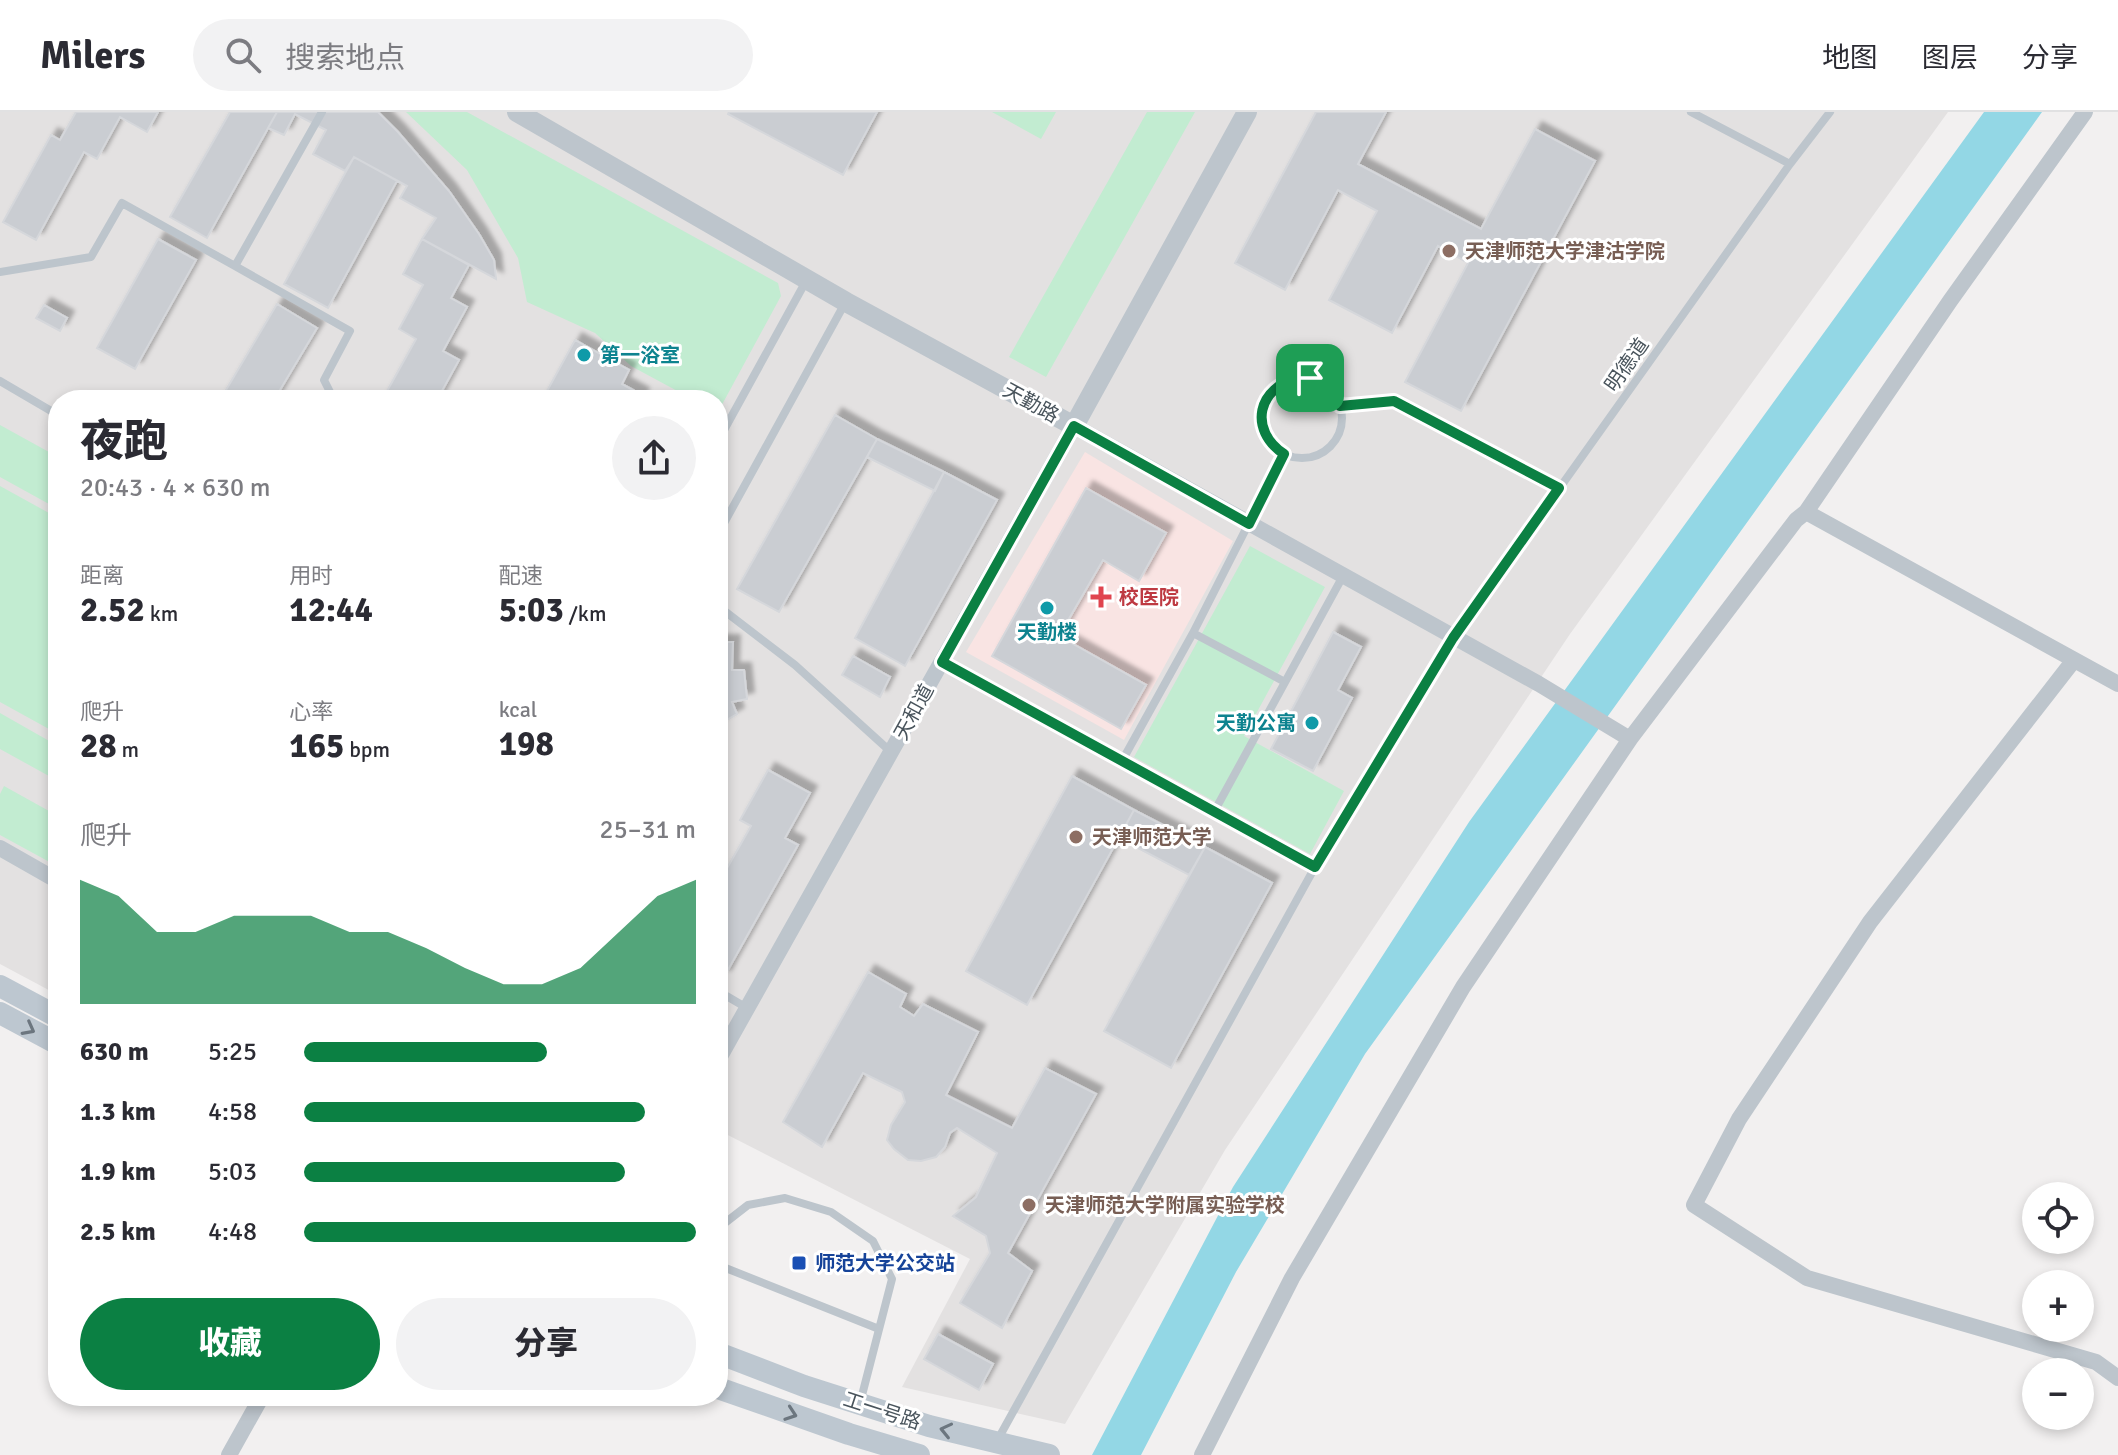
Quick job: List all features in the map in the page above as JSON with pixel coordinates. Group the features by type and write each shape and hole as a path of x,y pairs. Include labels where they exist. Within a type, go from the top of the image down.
{"main road":[{"path":"0,986 48,1012"},
{"path":"0,1013 48,1039"},
{"name":"工一号路","path":"728,1357 929,1426 1049,1455"},
{"name":"工一号路","path":"728,1392 919,1455"}],"street":[{"name":"天勤路","path":"517,112 846,302 1539,684 1630,739"},
{"name":"天和道","path":"728,1042 1247,112"},
{"path":"1202,1455 1292,1278 1463,987 1630,739 1796,520 1806,512 1950,301 2085,112"},
{"path":"1806,512 2118,684"},
{"path":"2074,660 1870,922 1739,1119 1694,1205 1807,1278 2096,1362 2118,1378"},
{"path":"0,848 48,875"},
{"path":"229,1455 256,1406"}],"lane":[{"path":"235,266 322,112"},
{"path":"1691,112 1790,164"},
{"name":"明德道","path":"997,1442 1315,867 1453,638 1830,112"},
{"path":"0,272 91,257 122,203 350,331 324,380 329,390"},
{"path":"728,423 807,280"},
{"path":"728,516 846,302"},
{"path":"1310,378 1329,388 1336,396 1342,416 1338,436 1324,452 1304,459 1284,454 1268,441 1262,421 1266,400 1280,384 1310,378"},
{"path":"0,381 48,409"},
{"path":"1340,406 1394,401 1559,488"},
{"path":"1122,761 1193,633 1284,454"},
{"path":"1214,812 1343,576"},
{"path":"728,614 795,665 891,752"},
{"path":"1193,633 1285,682"},
{"path":"942,662 1315,867"},
{"path":"728,997 747,1008"},
{"path":"728,1222 748,1205 785,1198 831,1212 873,1241 892,1279 860,1404"},
{"path":"728,1269 879,1329"}],"shaded area":[{"name":"天津师范大学","path":"0,112 1948,112 1570,634 1225,1150 1065,1424 902,1387 970,1259 728,1135 728,390 48,390 48,990 0,964"},
{"name":"校医院","path":"1085,452 1233,541 1124,740 966,652"}],"green space":[{"path":"406,112 467,112 778,283 781,296 728,394 728,390 675,390 631,366 595,333 527,302 518,258 467,170"},
{"path":"992,112 1056,112 1041,139"},
{"path":"1147,112 1195,112 1046,377 1009,357"},
{"path":"0,425 48,451 48,503 0,477"},
{"path":"0,486 48,512 48,728 0,702"},
{"path":"1250,546 1325,587 1244,736 1344,791 1310,854 1134,757"},
{"path":"0,713 48,740 48,775 0,749"},
{"path":"4,786 48,810 48,861 0,835 0,794"}],"water":[{"path":"1984,112 2042,112 1365,1054 1236,1272 1141,1455 1092,1455 1233,1187 1469,822"}],"building":[{"path":"76,112 158,112 147,132 120,117 97,159 84,152 36,240 3,222 51,135 60,140"},
{"path":"230,112 277,112 207,238 170,217"},
{"path":"277,112 378,112 449,191 494,260 496,279 422,239 436,218 400,198 407,186 354,157 345,171 313,154 326,130 295,114 284,135 268,128"},
{"path":"729,112 877,112 843,175"},
{"path":"1316,112 1386,112 1358,164 1481,229 1535,129 1595,161 1461,411 1405,382 1468,263 1438,246 1392,333 1329,300 1377,211 1338,190 1285,290 1235,263"},
{"path":"354,157 397,181 328,308 284,284"},
{"path":"158,239 196,260 135,369 97,348"},
{"path":"422,239 469,265 451,298 467,307 443,351 459,360 442,390 388,390 416,339 399,329 423,285 403,274"},
{"path":"277,304 317,328 280,390 226,390"},
{"path":"44,305 67,318 60,331 36,318"},
{"name":"第一浴室","path":"575,340 629,370 622,384 633,390 548,390"},
{"path":"835,415 877,439 779,612 737,589"},
{"path":"877,439 944,472 935,491 867,457"},
{"path":"944,472 997,500 905,666 855,638"},
{"name":"天勤楼","path":"1086,488 1166,533 1139,581 1103,560 1059,636 1146,685 1121,729 992,656"},
{"name":"天勤公寓","path":"1333,632 1361,647 1338,690 1352,698 1313,771 1271,749"},
{"path":"728,642 733,642 732,670 744,670 747,699 732,702 737,714 728,719"},
{"path":"853,656 890,677 880,697 842,675"},
{"path":"768,770 810,793 785,838 798,845 728,970 728,866 751,826 740,820"},
{"path":"1072,776 1134,810 1027,1005 966,971"},
{"path":"1134,810 1205,847 1189,875 1119,838"},
{"path":"1205,847 1272,883 1171,1068 1104,1031"},
{"path":"868,972 906,994 900,1007 914,1016 923,1004 978,1032 946,1095 1012,1128 1045,1068 1096,1094 1008,1253 1032,1271 1002,1328 960,1303 990,1253 986,1236 953,1216 976,1197 997,1153 957,1128 950,1133 945,1147 936,1157 908,1160 887,1140 891,1125 905,1102 902,1092 863,1073 822,1147 783,1122"},
{"path":"938,1334 993,1364 979,1390 924,1359"}],"place":[{"name":"天津师范大学津沽学院","path":"1449,251"},
{"name":"第一浴室","path":"584,355"},
{"name":"校医院","path":"1101,597"},
{"name":"天勤楼","path":"1047,608"},
{"name":"天勤公寓","path":"1312,723"},
{"name":"天津师范大学","path":"1076,837"},
{"name":"天津师范大学附属实验学校","path":"1029,1205"},
{"name":"师范大学公交站","path":"799,1263"}],"route":[{"path":"1310,378 1329,388 1340,406 1394,401 1559,488 1453,638 1315,867 942,662 1074,426 1249,524 1284,454 1268,441 1264,431 1262,410 1266,400 1280,384 1310,378"}]}
